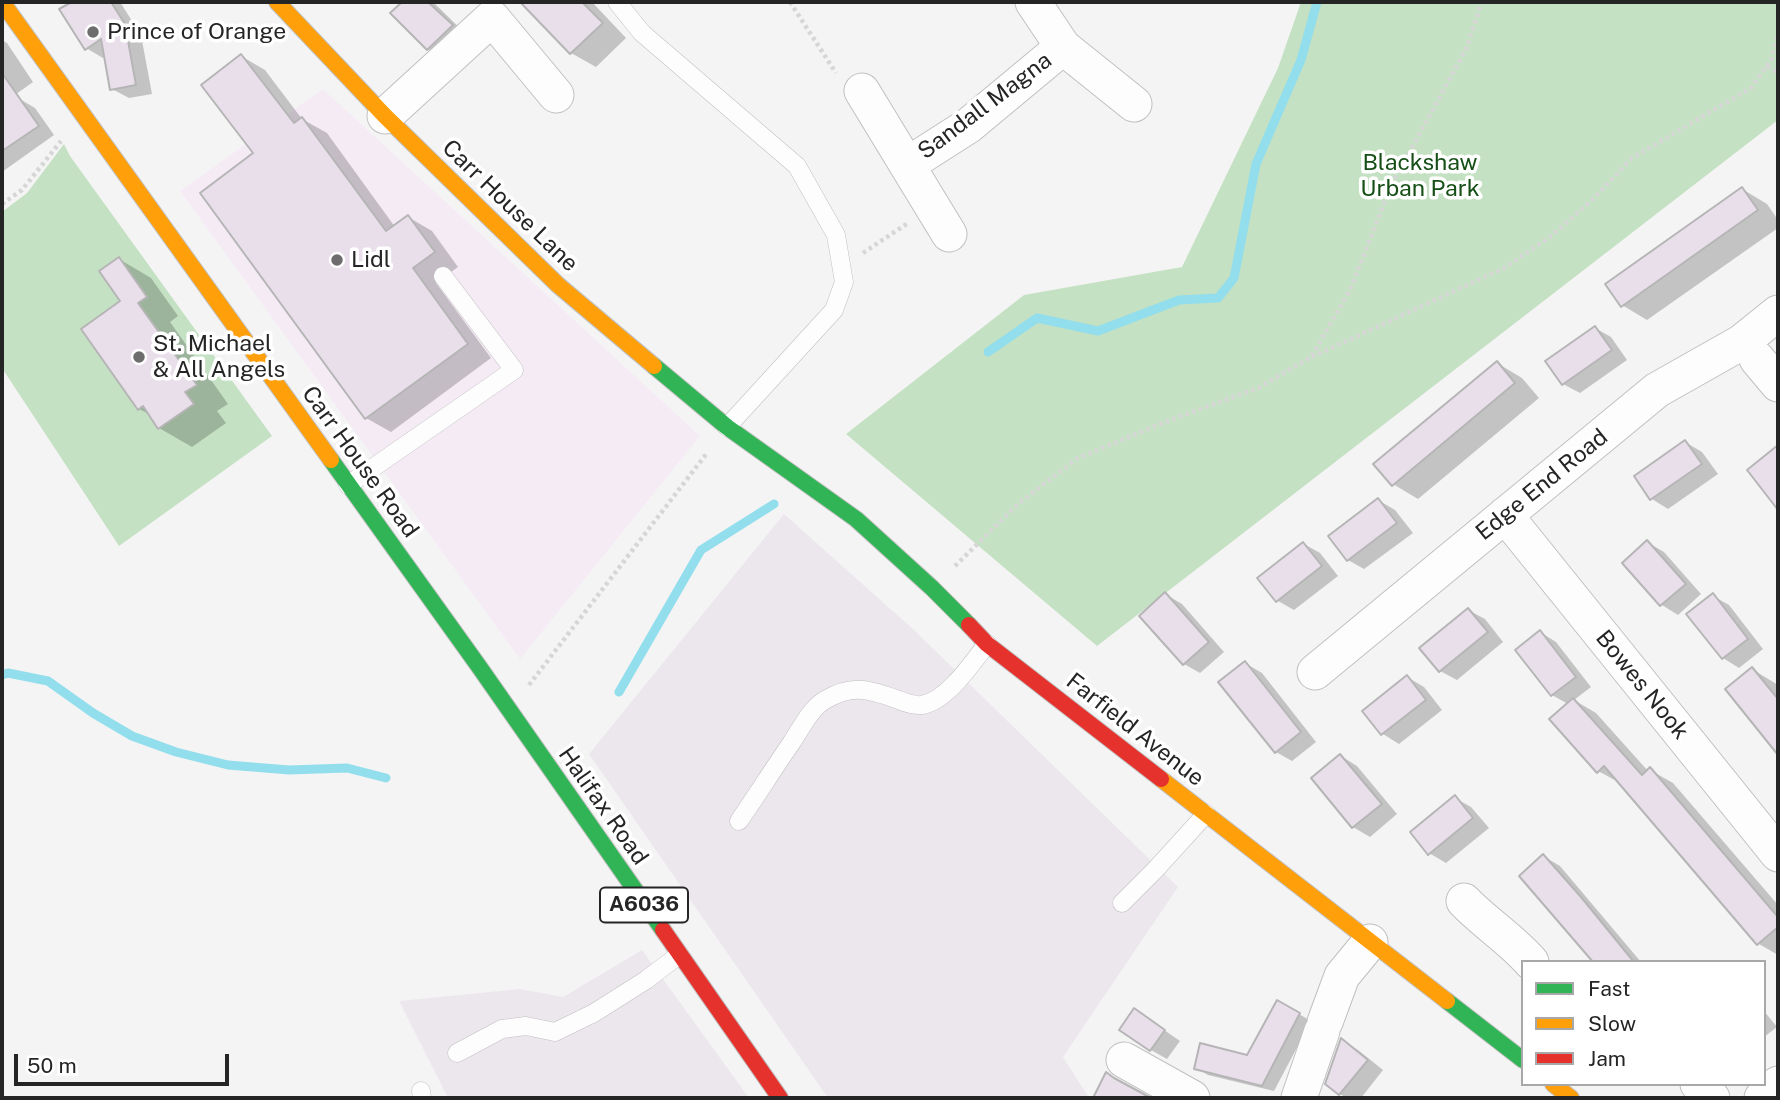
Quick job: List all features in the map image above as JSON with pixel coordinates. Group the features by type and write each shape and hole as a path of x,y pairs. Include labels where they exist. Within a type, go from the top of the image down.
{"main road":[{"name":"Carr House Lane","path":"277,2 385,116 558,285 727,428"},
{"name":"Carr House Road","path":"9,4 87,121 510,710"},
{"name":"Farfield Avenue","path":"727,428 856,519 932,588 987,644 1521,1058"},
{"name":"Halifax Road","path":"510,710 780,1098"},
{"path":"1556,1086 1571,1098"}],"street":[{"path":"1033,2 1063,47 1134,104"},
{"path":"385,116 492,18 556,95"},
{"name":"Sandall Magna","path":"906,165 968,126 1063,47"},
{"name":"Sandall Magna","path":"862,91 941,220"},
{"name":"Edge End Road","path":"1315,672 1657,390 1742,342 1778,313"},
{"name":"Bowes Nook","path":"1505,515 1778,854"},
{"path":"1464,901 1477,915 1517,946 1529,960"},
{"path":"1300,1097 1335,990 1342,976 1370,942"},
{"path":"1124,1060 1192,1098"},
{"path":"1762,1098 1778,1084"}],"lane":[{"path":"618,2 642,33 797,166 836,235 844,282 834,310 727,428"},
{"path":"348,485 514,370 443,276"},
{"path":"739,821 822,701 856,688 873,691 908,704 923,705 945,693 962,677 987,644"},
{"path":"1122,903 1206,814"},
{"path":"457,1053 502,1029 526,1027 555,1032 594,1013 646,980 678,955"}],"path":[{"path":"790,2 842,82 862,91"},
{"path":"1311,358 1350,290 1391,186 1466,49 1482,2"},
{"path":"932,588 1019,503 1078,458 1258,388 1311,358 1504,268 1550,237 1593,199 1632,158 1751,88 1772,60 1778,34"},
{"path":"1767,66 1778,73"},
{"path":"2,204 22,190 62,140 87,121"},
{"path":"842,267 941,220"},
{"path":"510,710 727,428"}],"shaded area":[{"path":"323,89 700,436 520,659 180,191"},
{"path":"784,514 914,630 1178,887 1063,1057 1089,1098 828,1098 589,754"},
{"path":"642,950 749,1098 448,1098 399,1001 520,989 563,997"}],"green space":[{"name":"Blackshaw Urban Park","path":"1301,2 1778,2 1778,120 1097,646 846,434 1024,295 1182,267 1278,68"},
{"path":"64,144 272,436 119,546 2,368 2,212 27,193"}],"building":[{"path":"72,2 111,2 125,24 136,85 110,90 101,39 85,50 59,9"},
{"path":"402,2 428,2 453,25 427,50 390,13"},
{"path":"520,2 582,2 603,23 570,54"},
{"name":"Lidl","path":"241,54 294,123 302,117 386,231 408,215 435,252 413,268 468,344 365,419 200,193 253,153 201,85"},
{"path":"2,73 39,126 2,151"},
{"path":"1742,187 1758,210 1621,307 1605,284"},
{"name":"St. Michael & All Angels","path":"119,257 147,297 138,303 197,385 185,392 194,404 158,429 143,406 138,410 81,329 120,301 99,271"},
{"path":"1595,326 1612,350 1562,385 1545,361"},
{"path":"1497,361 1515,383 1392,486 1373,464"},
{"path":"1685,440 1702,464 1650,500 1634,476"},
{"path":"1778,445 1778,510 1747,470"},
{"path":"1378,498 1397,523 1347,561 1328,536"},
{"path":"1647,540 1686,584 1660,606 1622,563"},
{"path":"1303,542 1322,566 1276,602 1257,578"},
{"path":"1165,592 1209,642 1183,665 1139,616"},
{"path":"1713,593 1748,639 1722,659 1686,614"},
{"path":"1468,608 1488,632 1439,672 1419,648"},
{"path":"1540,630 1576,677 1551,696 1515,650"},
{"path":"1245,661 1301,732 1275,753 1218,682"},
{"path":"1752,667 1778,699 1778,755 1725,689"},
{"path":"1407,675 1426,700 1381,735 1362,711"},
{"path":"1573,698 1642,775 1650,767 1778,917 1778,927 1757,945 1604,766 1597,773 1549,719"},
{"path":"1340,754 1382,804 1352,828 1311,778"},
{"path":"1455,795 1473,818 1428,855 1410,832"},
{"path":"1543,854 1632,960 1591,960 1519,876"},
{"path":"1277,1000 1300,1013 1262,1086 1194,1069 1200,1043 1247,1055"},
{"path":"1134,1008 1165,1030 1150,1051 1119,1030"},
{"path":"1341,1038 1368,1060 1339,1095 1325,1084"},
{"path":"1106,1072 1114,1078 1151,1098 1093,1098"}],"waterway":[{"path":"988,352 1037,318 1098,331 1179,300 1218,298 1234,278 1256,164 1301,60 1317,2"},
{"path":"619,692 701,550 774,504"},
{"path":"2,675 8,673 48,681 93,713 132,736 176,752 228,765 289,770 347,768 386,778"}],"traffic: fast":[{"path":"654,366 727,427 856,519 969,625"},
{"path":"331,460 663,930"},
{"path":"1447,1001 1521,1058"}],"traffic: slow":[{"path":"2,2 331,460"},
{"path":"277,2 385,116 558,285 654,366"},
{"path":"1161,779 1447,1001"},
{"path":"1556,1086 1571,1098"}],"traffic: jam":[{"path":"969,625 987,644 1161,779"},
{"path":"663,930 780,1098"}],"place":[{"name":"Prince of Orange","path":"93,32"},
{"name":"Lidl","path":"337,260"},
{"name":"St. Michael & All Angels","path":"139,357"}]}
